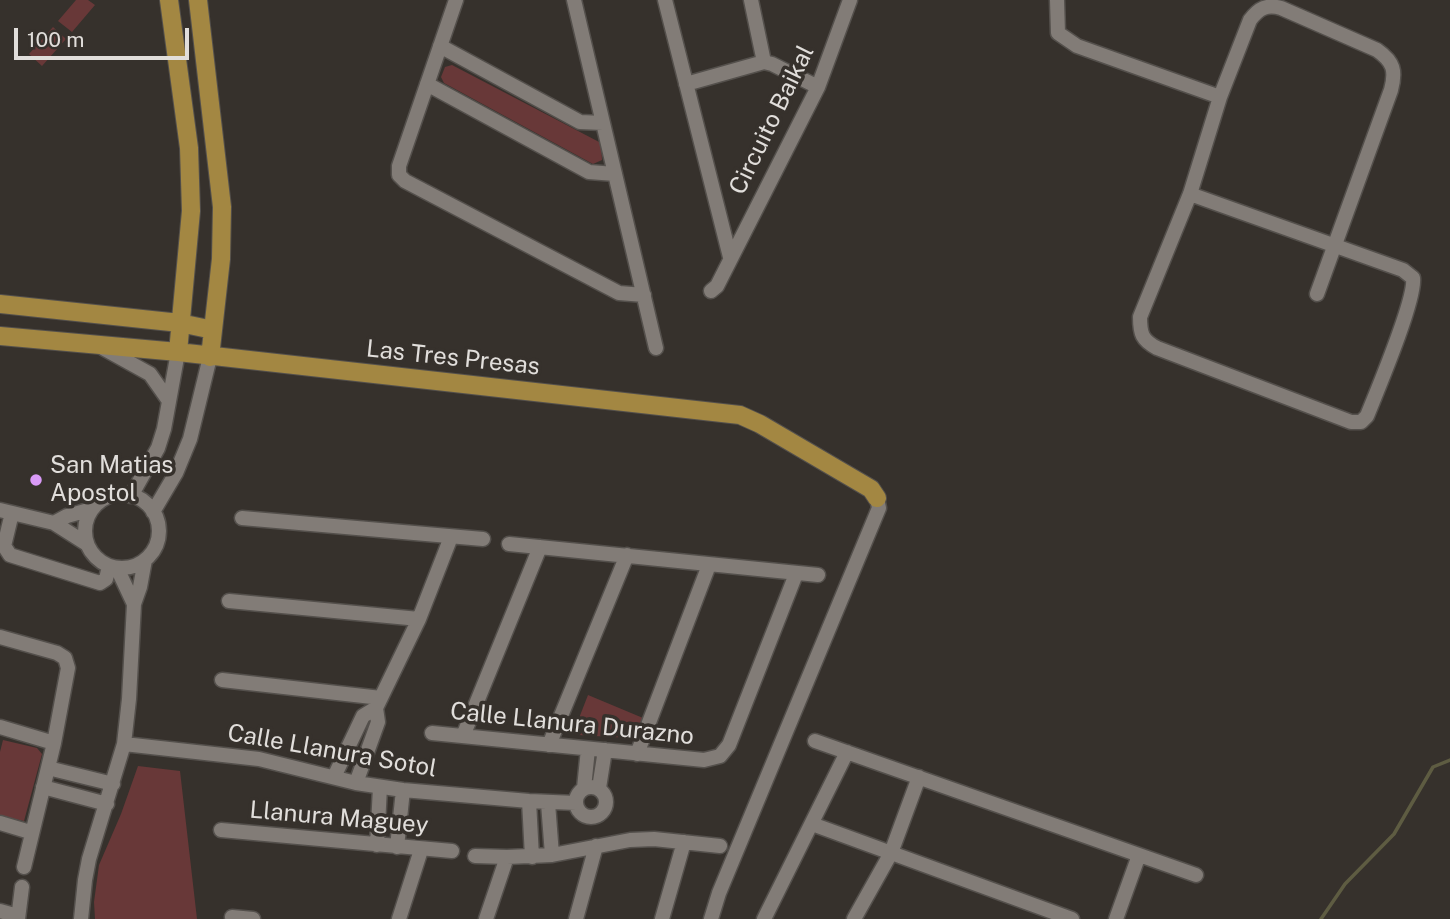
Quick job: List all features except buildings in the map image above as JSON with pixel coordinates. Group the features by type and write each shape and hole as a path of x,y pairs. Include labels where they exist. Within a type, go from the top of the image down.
{"main road":[{"path":"169,0 189,160 191,211 177,352"},
{"path":"198,0 222,207 221,259 210,357"},
{"path":"0,304 180,323 213,330"},
{"name":"Las Tres Presas","path":"0,336 177,352 740,415 870,489 877,498"}],"street":[{"path":"456,0 399,166 399,175 405,181 619,293 643,295"},
{"path":"575,0 656,348"},
{"name":"Circuito Baikal","path":"666,0 730,257"},
{"path":"751,0 764,62"},
{"name":"Circuito Baikal","path":"711,291 717,286 818,87 850,0"},
{"path":"1057,0 1058,33 1077,46 1220,97"},
{"path":"1190,194 1336,246 1403,270 1413,278 1367,416 1361,422 1357,423 1157,348 1140,334 1140,317 1190,194 1220,97 1250,20 1256,12 1267,5 1281,8 1390,58 1395,75 1391,90 1336,246 1317,294"},
{"path":"440,46 580,121 603,123"},
{"path":"686,84 764,62 818,87"},
{"path":"427,84 589,172 615,174"},
{"path":"96,344 150,374 169,401"},
{"path":"131,496 152,461 161,439 177,352"},
{"path":"153,512 176,473 190,439 210,357"},
{"path":"152,461 176,473"},
{"path":"54,523 92,509 109,496 131,496 140,499 153,512 158,533 156,543 145,559 137,565 113,567 99,561 87,544 54,523 6,512 4,546 10,555 100,583 106,579 113,567"},
{"path":"711,919 719,892 879,508 877,498"},
{"path":"87,544 86,520 92,509"},
{"path":"242,518 483,539"},
{"path":"356,783 378,722 379,703 419,618 451,537"},
{"path":"509,544 818,575"},
{"path":"463,736 540,547"},
{"path":"549,745 627,555"},
{"path":"81,919 89,859 124,744 130,699 134,604 145,559"},
{"path":"637,754 709,565"},
{"path":"113,567 134,604"},
{"name":"Calle Llanura Durazno","path":"432,733 704,760 720,756 729,745 796,574"},
{"path":"229,601 419,618"},
{"path":"0,637 57,653 65,658 68,667 54,743 30,832 24,867"},
{"path":"222,680 379,703"},
{"path":"334,777 363,716 379,703"},
{"path":"0,727 54,743"},
{"path":"815,741 1196,875"},
{"name":"Calle Llanura Sotol","path":"124,744 259,759 380,787 548,803 576,803"},
{"path":"588,749 591,788"},
{"path":"591,788 605,796 606,801 599,815 584,816 576,803 578,794 591,788 605,750"},
{"path":"764,919 847,752"},
{"path":"48,768 113,784"},
{"path":"854,919 891,853 919,777"},
{"path":"43,787 107,804"},
{"path":"377,845 380,787"},
{"path":"397,847 403,790"},
{"path":"529,801 532,857"},
{"path":"548,803 552,855"},
{"path":"0,823 30,832"},
{"path":"812,824 1072,919"},
{"name":"Llanura Maguey","path":"221,830 452,851"},
{"path":"475,856 552,855 630,840 720,846"},
{"path":"662,919 684,842"},
{"path":"576,919 596,846"},
{"path":"400,919 421,850"},
{"path":"1116,919 1139,855"},
{"path":"486,919 507,857"},
{"path":"0,911 18,918 22,887"},
{"path":"232,918 253,919"}],"shaded area":[{"path":"76,0 88,0 95,5 72,32 58,21"},
{"path":"53,27 66,39 42,66 29,54"},
{"path":"452,65 601,143 602,160 593,164 444,83 441,77 445,67"},
{"path":"588,695 643,718 636,735 629,738 578,735 574,731"},
{"path":"3,740 37,748 42,754 24,821 0,816 0,752"},
{"path":"138,766 180,771 197,919 95,919 94,902 99,865"}],"waterway":[{"path":"1321,919 1345,884 1394,834 1433,767 1450,760"}],"place":[{"name":"San Matias Apostol","path":"36,480"}]}
